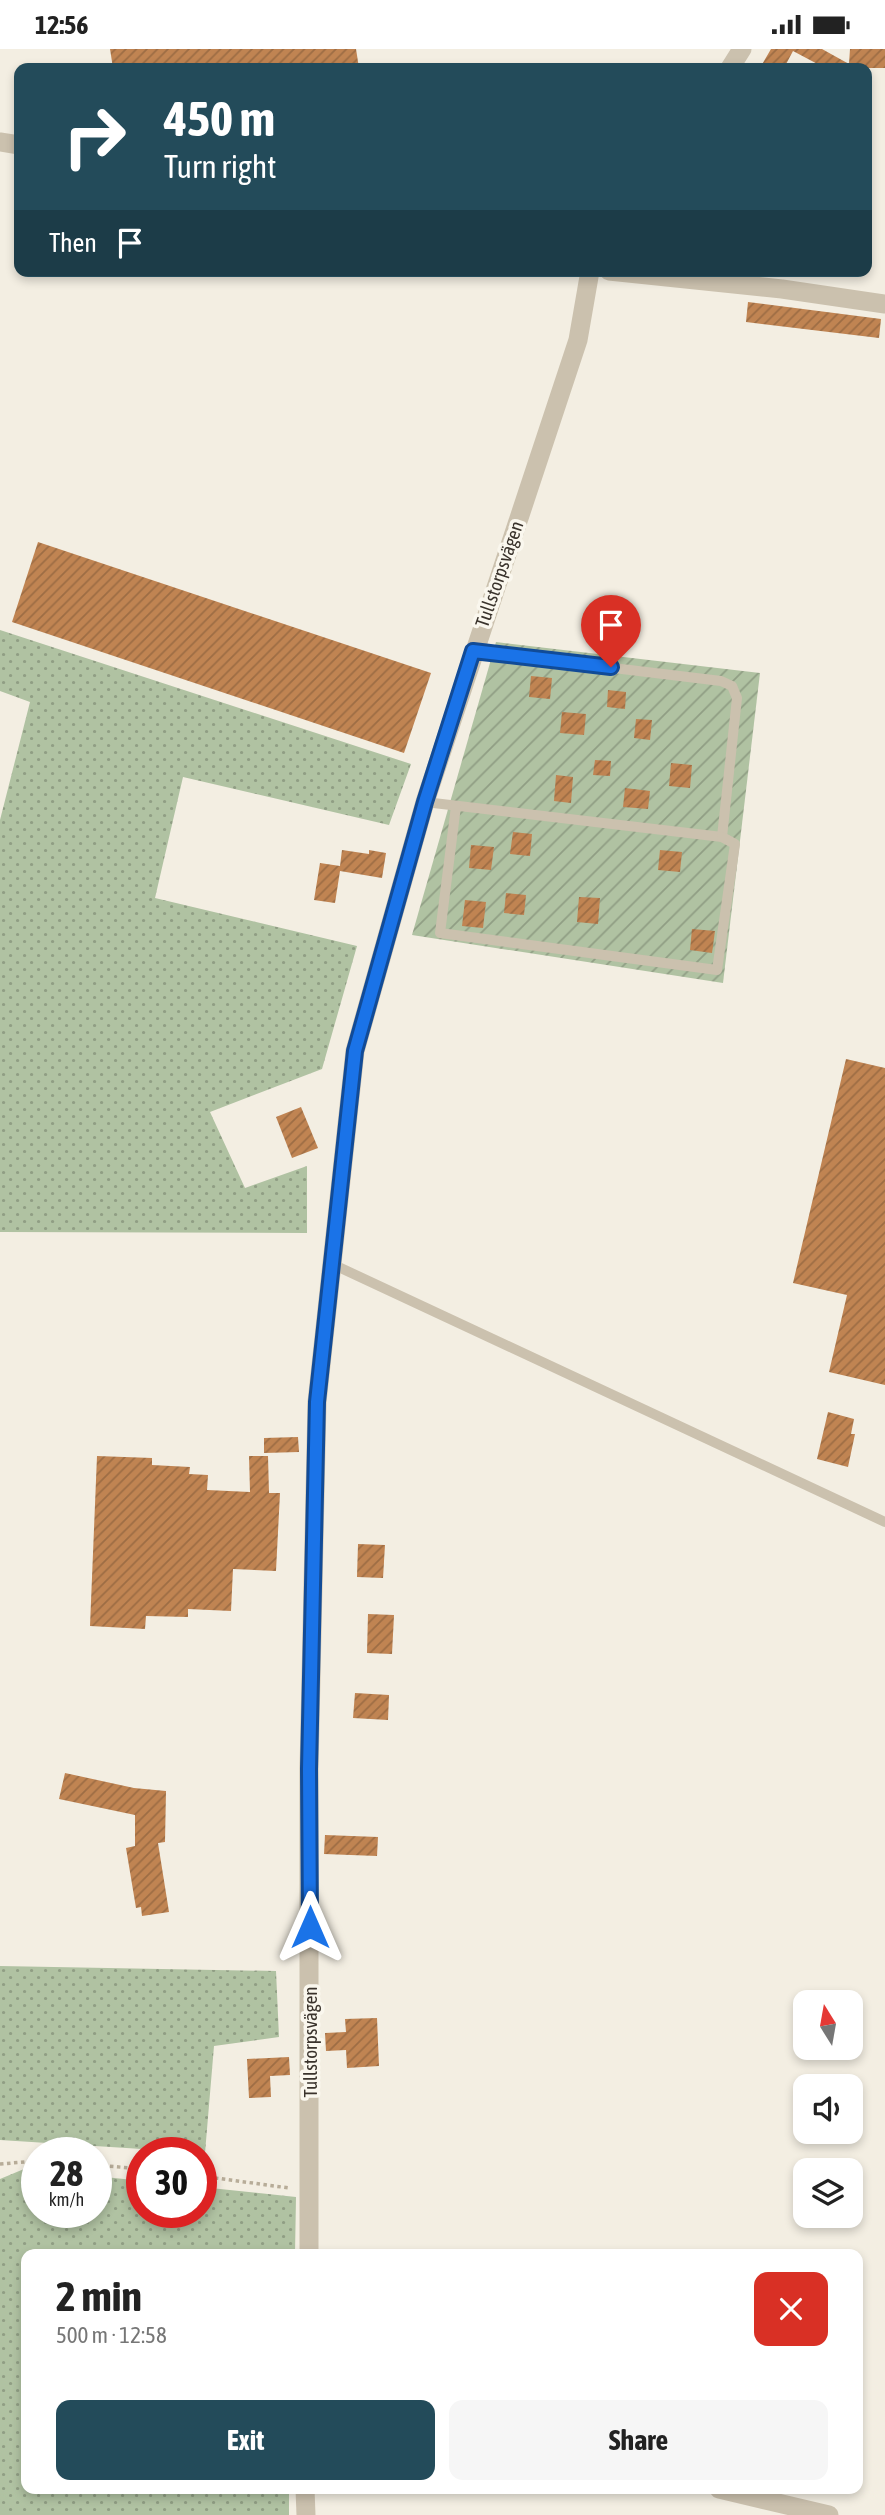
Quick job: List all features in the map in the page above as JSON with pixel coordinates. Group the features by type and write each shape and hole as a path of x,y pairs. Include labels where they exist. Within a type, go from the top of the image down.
{"street":[{"name":"Tullstorpsvägen","path":"309,2249 310,1755 317,1402 330,1262 355,1051 425,802 578,340 589,277"},
{"path":"662,277 782,289 885,304"},
{"path":"306,2494 306,2515"},
{"path":"740,2494 829,2515"}],"lane":[{"path":"473,651 721,681 732,686 737,698 722,837"},
{"path":"425,802 722,837 735,845 717,970 440,933 456,806"},
{"path":"330,1262 885,1522"}],"path":[{"path":"0,2164 21,2162"},
{"path":"217,2178 311,2191"}],"green space":[{"path":"0,630 411,764 389,825 183,777 155,898 357,946 322,1069 210,1112 245,1188 307,1166 307,1233 0,1232 0,820 30,702 0,691"},
{"path":"496,642 760,673 723,983 412,935"},
{"path":"0,1966 276,1971 279,2037 214,2046 206,2137 126,2137 126,2148 112,2147 112,2137 21,2137 21,2141 0,2140"},
{"path":"21,2170 21,2228 112,2228 112,2178 126,2179 126,2228 217,2228 217,2189 296,2197 295,2249 21,2249 21,2494 289,2494 289,2515 0,2515 0,2179"}],"building":[{"path":"110,49 356,49 358,63 112,63"},
{"path":"771,49 822,49 847,63 816,63 793,51 787,63 763,63"},
{"path":"850,49 885,49 885,68 872,68 872,63 849,63"},
{"path":"748,302 881,319 879,338 746,322"},
{"path":"38,542 431,673 404,753 12,622"},
{"path":"531,676 552,678 550,699 529,697"},
{"path":"608,690 626,692 625,709 607,707"},
{"path":"562,712 586,714 584,735 560,733"},
{"path":"636,719 652,720 650,740 634,738"},
{"path":"595,760 611,761 610,776 593,775"},
{"path":"671,763 692,765 690,788 669,786"},
{"path":"556,775 573,777 571,803 554,801"},
{"path":"625,788 650,791 648,809 623,807"},
{"path":"513,832 532,834 530,856 510,854"},
{"path":"471,845 494,847 491,870 469,868"},
{"path":"342,850 369,854 369,850 386,853 382,878 340,871 335,903 314,900 320,863 340,866"},
{"path":"660,850 682,852 680,872 658,870"},
{"path":"506,893 526,895 524,915 504,913"},
{"path":"579,897 600,898 598,924 577,922"},
{"path":"465,900 486,902 483,928 462,926"},
{"path":"692,929 715,931 712,953 690,950"},
{"path":"846,1059 885,1068 885,1385 829,1372 847,1295 793,1283"},
{"path":"301,1107 318,1148 292,1158 276,1117"},
{"path":"828,1412 854,1419 851,1434 855,1434 848,1467 817,1459"},
{"path":"298,1437 299,1452 264,1453 264,1438"},
{"path":"97,1456 152,1458 152,1465 190,1467 189,1474 208,1475 207,1490 250,1492 249,1456 268,1456 269,1493 280,1493 276,1571 233,1569 231,1611 188,1609 188,1617 146,1616 145,1629 90,1626"},
{"path":"358,1544 385,1545 383,1578 357,1577"},
{"path":"368,1614 394,1615 392,1654 367,1653"},
{"path":"355,1693 389,1695 388,1720 353,1718"},
{"path":"65,1773 134,1788 166,1791 165,1842 158,1843 169,1912 142,1916 141,1907 136,1908 126,1848 135,1846 135,1815 59,1799"},
{"path":"325,1835 378,1837 377,1856 324,1854"},
{"path":"377,2018 379,2066 347,2068 346,2050 326,2051 325,2033 346,2032 345,2019"},
{"path":"289,2057 290,2075 270,2076 271,2097 249,2098 247,2059"}],"route":[{"path":"310,1927 309,1769 317,1402 330,1262 355,1051 425,802 473,651 611,667"}]}
